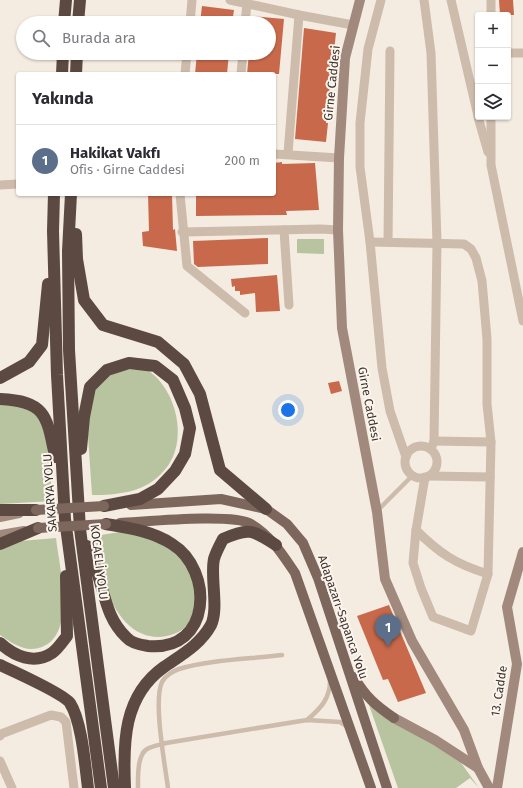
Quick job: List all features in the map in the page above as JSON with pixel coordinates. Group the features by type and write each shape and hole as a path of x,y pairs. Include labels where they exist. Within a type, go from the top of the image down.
{"highway":[{"path":"65,16 66,0"},
{"path":"79,16 80,0"},
{"path":"62,72 63,60"},
{"path":"76,72 77,60"},
{"name":"SAKARYA YOLU","path":"54,196 53,231 57,375 64,516 101,788"},
{"name":"KOCAELİ YOLU","path":"71,196 68,250 69,350 80,529 114,788"},
{"path":"76,196 76,260 84,300 103,325 158,342 184,364 200,394 220,470 266,509"},
{"path":"0,378 29,362 42,345 53,231"},
{"path":"78,496 84,417 90,387 107,370 129,363 155,366 173,380 185,408 190,428 185,454 175,471 158,489 140,499 104,506"},
{"path":"0,399 19,400 37,407 49,425 64,516 67,636 53,653 35,659 14,655 0,643"},
{"path":"0,510 36,510"},
{"path":"80,529 97,571 107,610 127,639 142,645 159,647 175,643 190,633 198,618 200,596 193,564 173,544 144,530 106,524"},
{"path":"0,544 38,528"},
{"path":"125,788 123,747 129,716 144,684 162,668 186,653 203,636 212,624 214,599 214,559 223,539 238,532 255,532 276,545"},
{"path":"0,665 48,689 70,703 80,730 88,788"}],"main road":[{"name":"Adapazarı-Sapanca Yolu","path":"36,510 220,499 266,509 286,524 303,543 318,578 343,658 387,788"},
{"path":"38,528 215,518 249,523 276,545 295,573 371,788"},
{"path":"343,658 363,693 375,706 394,718"}],"street":[{"path":"191,16 192,0"},
{"path":"230,0 247,4 263,4 299,15 353,25"},
{"name":"Girne Caddesi","path":"360,0 345,58 339,158 338,230 342,328 376,512 385,579 412,642 464,730 478,768 489,788"},
{"path":"381,0 368,49 360,123 360,167 370,242 382,368 390,411 406,458 406,468 413,475 427,477 490,477"},
{"path":"370,242 437,243 464,244 471,249 476,258 482,281 486,313 487,404 491,442 488,574 470,631 438,620 430,613 415,572 413,554 416,530 427,477 435,470 437,461 432,445 437,243 431,53 424,0"},
{"path":"451,0 475,103"},
{"path":"491,0 491,12"},
{"path":"246,16 247,4"},
{"path":"288,153 299,15"},
{"path":"388,242 390,51"},
{"path":"511,53 523,53"},
{"path":"185,72 186,60"},
{"path":"242,72 243,60"},
{"path":"479,120 491,165 522,316"},
{"path":"491,120 491,165"},
{"path":"276,154 288,153 339,158"},
{"path":"0,185 16,184"},
{"path":"180,196 182,232 187,266 245,313"},
{"path":"284,230 289,305"},
{"path":"182,232 338,230"},
{"path":"406,458 412,449 416,447 491,442"},
{"path":"0,517 36,510"},
{"path":"0,535 38,528"},
{"path":"416,530 435,549 464,566 488,574"},
{"name":"13. Cadde","path":"497,788 520,665 507,607 523,552"},
{"path":"0,736 1,734 51,715 60,717 66,722 74,788"},
{"path":"394,718 435,740 478,768"},
{"path":"0,761 12,788"}],"lane":[{"path":"376,512 413,475"},
{"path":"168,788 158,701 162,683 166,676 177,669 196,665 282,655"},
{"path":"307,720 319,710 327,698 330,685 329,667"},
{"path":"138,788 139,770 142,756 147,749 163,744 307,720 340,722 351,731"}],"green space":[{"path":"297,239 324,239 324,254 297,253"},
{"path":"146,369 157,378 166,390 173,404 177,418 178,434 176,449 170,462 161,474 146,485 129,492 92,495 88,436 89,401 105,370"},
{"path":"3,401 37,413 46,436 53,501 0,504 0,402"},
{"path":"127,531 149,535 187,561 193,585 195,605 194,612 188,624 179,632 162,637 143,634 130,626 119,614 111,600 100,567 94,536"},
{"path":"56,538 63,598 63,614 59,628 53,640 42,647 31,649 20,647 0,635 0,547 9,542"},
{"path":"368,702 459,760 479,788 470,778 456,788 398,788"}],"building":[{"path":"499,0 513,0 514,15 511,15 511,12 500,12"},
{"path":"202,6 234,10 233,16 201,16"},
{"path":"276,18 284,19 279,74 276,74 276,72 247,72 248,60 276,60"},
{"path":"304,28 336,33 326,123 328,123 326,142 295,139"},
{"path":"196,60 228,60 227,72 195,72"},
{"path":"282,162 282,164 315,163 319,210 286,211 287,215 196,216 196,196 276,196 276,163"},
{"path":"148,196 172,196 173,230 175,229 177,251 143,246 142,232 149,231"},
{"path":"268,238 268,264 198,267 194,264 193,241"},
{"path":"277,275 280,311 256,312 255,293 240,295 240,291 235,291 235,286 232,287 231,279"},
{"path":"339,381 342,391 331,394 328,383"},
{"path":"389,605 426,693 398,702 388,679 383,680 357,616"}],"place":[{"name":"Hakikat Vakfı","path":"388,647"}]}
